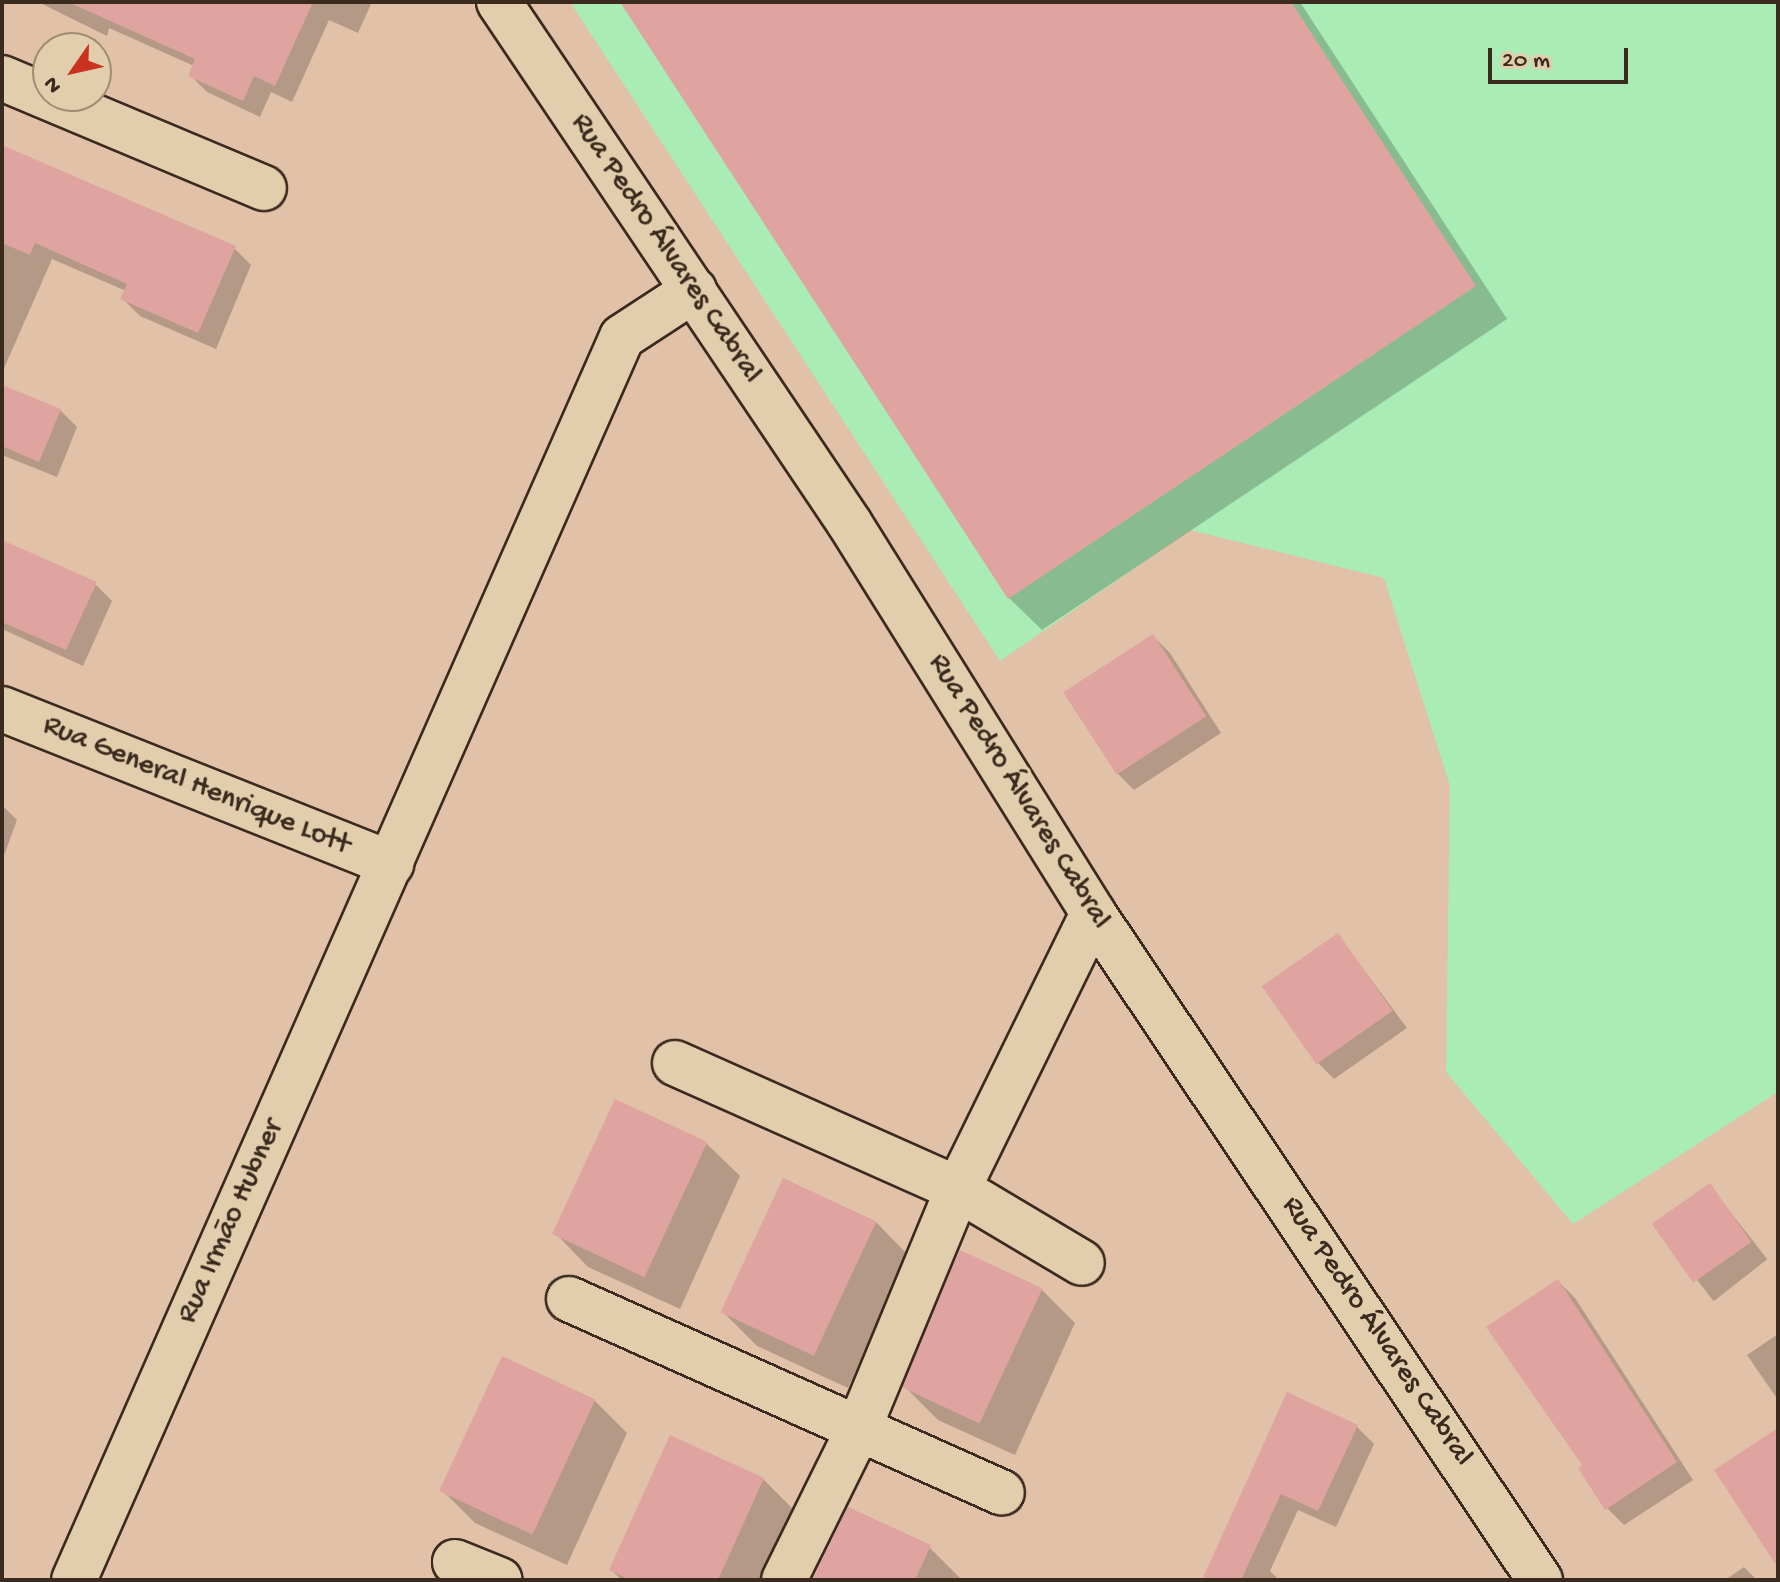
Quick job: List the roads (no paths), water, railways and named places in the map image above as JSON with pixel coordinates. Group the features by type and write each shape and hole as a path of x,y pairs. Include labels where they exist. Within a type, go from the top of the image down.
{"street":[{"name":"Rua Pedro Álvares Cabral","path":"499,2 850,524 1093,913 1540,1580"},
{"path":"2,78 264,188"},
{"name":"Rua Irmão Hubner","path":"74,1580 622,337 694,290"},
{"name":"Rua General Henrique Lott","path":"2,709 391,864"},
{"path":"784,1580 858,1430 958,1189 1093,913"},
{"path":"675,1063 958,1189 1082,1263"},
{"path":"569,1299 1002,1493"},
{"path":"455,1562 500,1580"}]}
